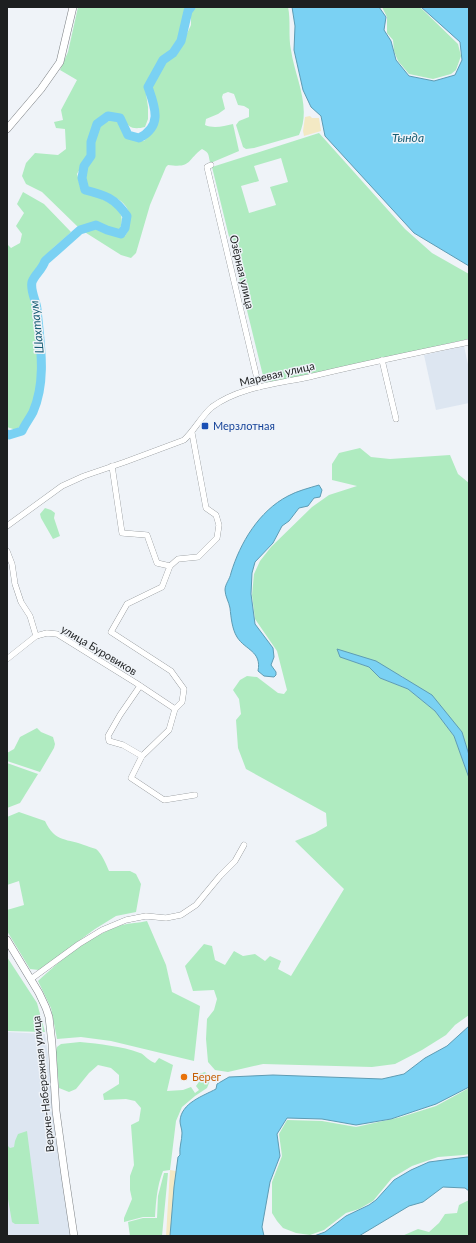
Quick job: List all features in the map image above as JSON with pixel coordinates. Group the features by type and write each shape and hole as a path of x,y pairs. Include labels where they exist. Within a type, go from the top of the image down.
{"street":[{"path":"7,129 41,89 60,62 73,7"},
{"name":"Озёрная улица","path":"211,165 207,167 259,387"},
{"name":"Маревая улица","path":"7,526 62,486 84,476 184,440 192,433 210,408 235,394 259,387 469,342"},
{"path":"382,360 396,419"},
{"path":"192,433 206,508 216,515 219,525 217,538 198,557 178,560 170,566 162,587 127,604 111,632 171,671 184,689 182,702 175,709 169,730 142,756 130,778 164,800 195,795"},
{"path":"112,466 122,533 147,535 157,564 170,566"},
{"path":"7,551 12,564 15,584 22,602 30,616 36,636 7,659"},
{"name":"улица Буровиков","path":"36,636 47,633 57,634 175,709"},
{"name":"улица Буровиков","path":"140,686 120,715 108,736 109,741 123,745 142,756"},
{"path":"31,979 79,944 102,930 126,920 146,916 166,918 181,916 196,905 220,876 235,861 244,845"},
{"name":"Верхне-Набережная улица","path":"7,940 31,979 44,1003 49,1017 56,1111 74,1236"}],"shaded area":[{"path":"464,346 469,369 469,403 436,410 424,355"},
{"path":"7,1032 45,1034 72,1236 7,1236"}],"green space":[{"path":"78,7 187,7 184,14 184,22 180,37 169,52 161,58 145,87 148,119 145,127 132,128 117,115 105,116 98,120 90,137 87,157 77,174 83,191 110,203 119,211 122,222 120,229 109,229 95,222 78,227 42,192 26,184 22,176 26,163 35,153 58,155 66,149 65,129 56,128 54,122 63,120 61,110 77,80 60,70 68,52"},
{"path":"196,7 288,7 290,45 303,103 303,124 299,135 246,149 243,147 236,125 239,121 249,117 249,109 238,105 234,94 228,92 223,94 222,97 225,109 206,119 205,125 215,127 233,124 239,151 210,162 208,153 202,149 188,163 176,166 168,165 150,205 136,253 131,258 121,255 83,231 97,228 119,237 125,236 130,219 128,210 124,204 112,196 93,191 86,184 84,175 92,160 95,134 100,124 109,121 117,122 128,136 144,141 156,127 158,120 152,95 153,84 163,62 173,56 181,46 191,25 191,12"},
{"path":"382,7 419,7 422,9 458,44 461,56 456,70 451,74 433,79 409,74 398,61 394,51 393,40 387,33 387,17"},
{"path":"319,133 405,229 432,253 469,274 469,339 265,384 212,167","holes":["281,158 288,182 270,187 276,205 249,213 241,186 259,181 254,166"]},
{"path":"23,192 44,204 71,232 46,256 30,281 37,340 38,374 32,407 25,420 16,430 7,427 7,244 11,248 20,243 22,234 16,226 24,213 17,204"},
{"path":"360,448 371,457 390,459 450,455 458,474 469,483 469,755 462,732 402,676 340,657 369,667 380,678 408,689 435,711 454,736 468,774 469,1015 455,1025 446,1035 395,1064 372,1067 263,1064 228,1072 215,1070 208,1062 206,1039 207,1019 214,1010 217,999 214,990 193,991 185,966 204,944 212,946 215,960 225,965 234,951 243,956 255,954 265,961 270,956 281,961 278,969 291,976 344,889 295,841 315,833 327,826 326,813 246,769 238,748 236,720 241,714 239,699 233,690 240,680 247,676 257,677 278,693 284,694 287,690 277,651 255,619 252,595 254,574 260,561 271,547 312,507 329,495 357,486 332,480 332,464 339,453"},
{"path":"45,508 55,513 54,518 60,536 53,539 41,518 40,514"},
{"path":"37,728 41,732 53,737 55,744 40,772 7,761 7,753 14,749 20,737"},
{"path":"7,763 38,774 20,803 7,808"},
{"path":"19,812 45,821 53,833 62,839 96,849 102,856 109,871 130,871 136,874 141,884 136,912 116,916 95,929 39,970 30,969 7,931 7,910 24,905 19,881 7,885 7,817"},
{"path":"147,921 166,965 172,992 200,1006 194,1061 111,1041 81,1037 57,1039 51,1008 38,981 77,948 88,941 122,925"},
{"path":"7,957 37,1003 45,1032 7,1031"},
{"path":"80,1042 125,1049 141,1054 155,1063 159,1058 173,1065 167,1091 183,1090 191,1087 195,1093 199,1090 196,1086 201,1079 199,1074 205,1072 211,1078 207,1088 182,1107 176,1121 170,1170 163,1171 159,1182 155,1217 143,1217 124,1222 124,1218 132,1199 130,1190 130,1176 134,1165 131,1125 139,1121 141,1108 135,1101 126,1099 104,1100 103,1094 119,1084 119,1075 111,1068 98,1065 89,1073 76,1089 69,1092 59,1088 56,1052 57,1047 61,1044"},
{"path":"469,1088 469,1154 438,1157 412,1166 392,1178 373,1201 359,1209 346,1213 324,1230 310,1235 296,1233 283,1228 277,1221 272,1213 272,1182 282,1156 279,1134 287,1120 322,1121 356,1127 401,1117 436,1106"},
{"path":"27,1131 39,1224 15,1224 12,1222 7,1199 7,1145 10,1148 14,1147 18,1134"},
{"path":"164,1173 168,1173 162,1236 130,1236 128,1222 143,1218 157,1218 158,1196"},
{"path":"469,1200 469,1236 402,1236 418,1229 429,1232 439,1223 445,1214 457,1213 459,1205"}],"sand":[{"path":"310,116 312,118 319,118 321,131 304,136 303,131 305,117"},
{"path":"170,1170 176,1171 170,1236 166,1236"}],"water":[{"name":"Тында","path":"292,7 379,7 386,17 384,30 391,41 396,60 409,76 434,81 455,75 462,60 460,42 421,7 469,7 469,266 414,233 325,136 321,116 311,107 303,90 294,50 295,26"},
{"path":"319,485 322,490 320,497 314,498 308,506 299,508 289,521 282,526 273,543 255,562 252,573 251,594 255,624 273,648 274,657 271,665 276,672 274,677 264,676 258,671 258,659 235,634 225,592 226,586 245,539 268,510 288,496"},
{"path":"337,649 376,661 432,695 462,732 469,755 469,778 454,736 435,711 408,689 380,678 369,667 340,657"},
{"path":"469,1026 469,1087 436,1104 391,1119 356,1125 322,1119 287,1118 277,1134 280,1156 270,1182 262,1227 264,1236 170,1236 174,1187 182,1136 180,1121 181,1115 188,1105 199,1097 216,1089 217,1084 229,1077 273,1075 382,1079 404,1074 425,1058 447,1046"},
{"path":"469,1157 469,1191 465,1188 443,1187 423,1202 409,1206 359,1236 314,1236 325,1232 346,1216 369,1205 376,1200 394,1180 411,1170 429,1162"}],"waterway":[{"name":"Шахтаум","path":"7,434 9,435 22,431 33,412 40,387 41,348 37,309 32,289 33,279 45,261 80,230 96,225 121,234 125,228 127,216 114,201 85,190 82,178 84,166 91,156 91,142 97,124 108,116 120,118 128,135 139,138 152,128 155,109 148,87 163,60 173,53 181,41 188,11 191,7"}],"place":[{"name":"Мерзлотная","path":"205,426"},
{"name":"Берег","path":"184,1077"}]}
